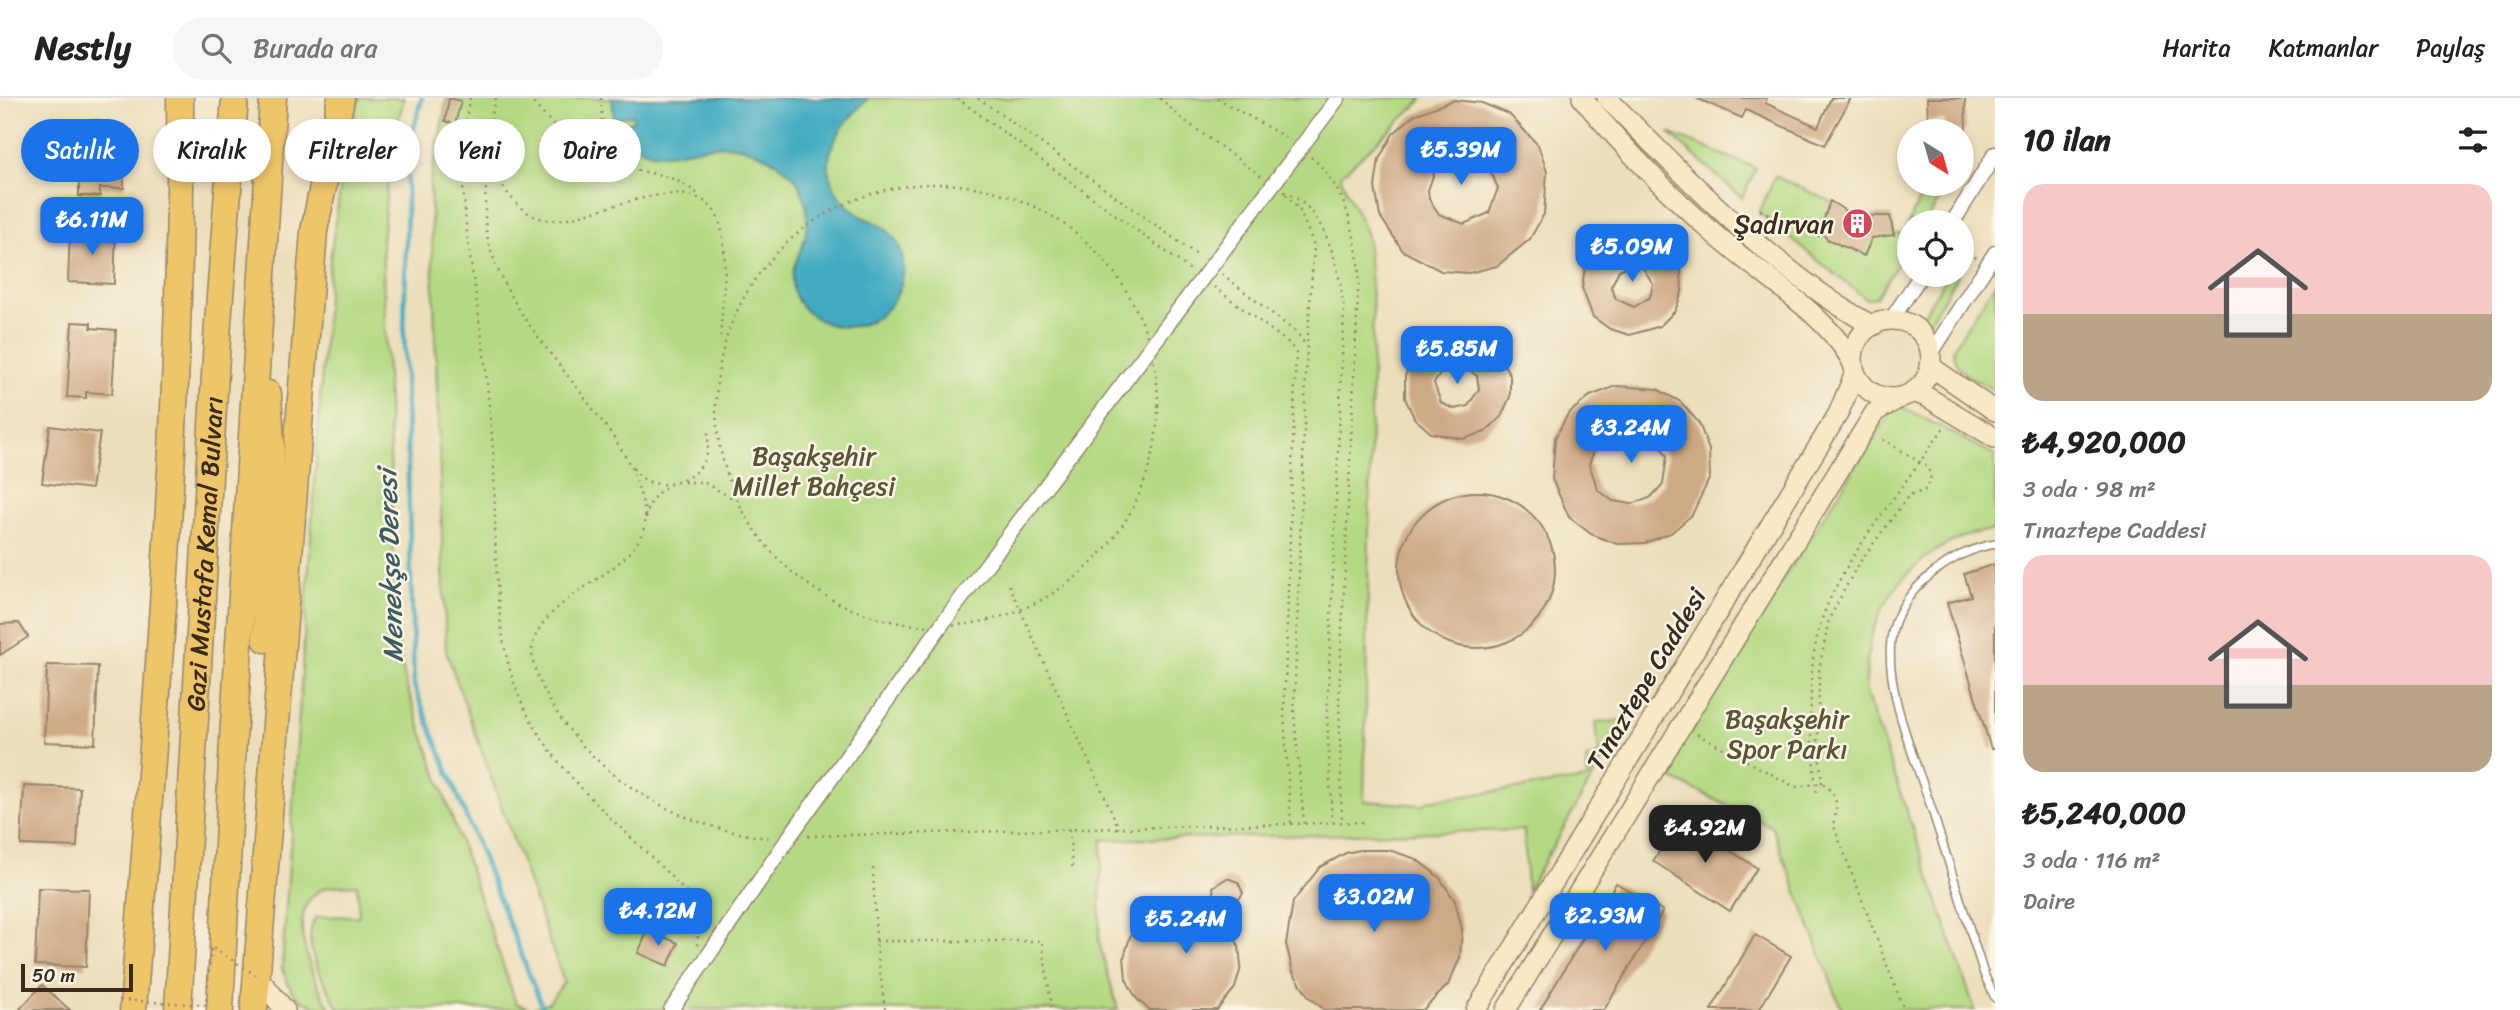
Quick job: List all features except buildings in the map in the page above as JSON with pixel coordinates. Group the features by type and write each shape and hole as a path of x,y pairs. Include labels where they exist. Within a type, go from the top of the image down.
{"highway":[{"path":"126,1005 145,849 167,522 181,206 180,98"},
{"path":"181,206 195,98"},
{"name":"Gazi Mustafa Kemal Bulvarı","path":"178,1010 216,350 235,98"},
{"name":"Gazi Mustafa Kemal Bulvarı","path":"220,1010 273,98"},
{"path":"254,1010 314,232 341,98"},
{"path":"256,975 271,443 261,270"},
{"path":"145,849 149,1010"}],"street":[{"path":"671,1010 790,836 942,624 1338,98"},
{"path":"1582,98 1647,174 1832,332 1861,383 1879,396 1907,394 1927,397 1995,438"},
{"path":"1607,98 1743,228 1846,312 1882,323 1911,326 1920,333 1930,360 1995,411"},
{"path":"1960,210 1995,154"},
{"path":"1907,394 1920,385 1930,360 1995,253"},
{"path":"1854,368 1859,339 1882,323 1911,287"},
{"name":"Tınaztepe Caddesi","path":"1476,1010 1838,414 1854,368"},
{"name":"Tınaztepe Caddesi","path":"1506,1010 1875,412 1907,394"},
{"path":"256,975 285,1010"}],"lane":[{"path":"1995,544 1953,561 1917,587 1902,607 1893,630 1890,650 1900,712 1984,974 1995,998"}],"path":[{"path":"470,98 464,141 466,220 484,347 492,440 500,620 508,666 534,726 562,769 691,898 699,918 696,950"},
{"path":"494,119 496,98"},
{"path":"529,98 549,119"},
{"path":"601,98 603,119"},
{"path":"957,98 1203,278 1290,344 1296,353 1284,715 1292,824"},
{"path":"978,98 1212,266 1297,333 1307,347 1294,713 1304,824"},
{"path":"1217,98 1301,148 1318,164 1338,189 1354,237 1359,273 1339,694 1342,823"},
{"path":"641,171 683,182 717,215 722,238 720,341 709,407"},
{"path":"487,182 485,216 497,268 522,314 636,474 653,483 673,484"},
{"path":"499,182 515,202 531,213 552,220 678,192 702,199"},
{"path":"716,460 732,498 765,543 809,580 856,609 928,625 981,621 1020,612 1068,587 1101,557 1139,508 1159,447 1161,392 1151,348 1137,311 1098,254 1049,215 986,189 914,186 860,198 792,236 750,285 720,341"},
{"path":"1284,192 1302,202 1322,229 1340,275 1344,310 1326,715 1332,823"},
{"path":"1827,239 1820,230 1830,201"},
{"path":"1760,210 1864,256 1872,239"},
{"path":"1974,255 1985,269"},
{"path":"1815,792 1812,666 1823,614 1842,575 1922,462 1953,412"},
{"path":"682,482 697,471 706,455 708,423 713,448"},
{"path":"1874,436 1922,462 1930,472 1929,486 1909,495 1857,566 1829,619 1819,670 1818,744 1822,783 1834,794 1838,804 1833,824 1904,1010"},
{"path":"626,458 638,485 646,522"},
{"path":"732,498 703,482 682,482 661,489 653,498 638,543 624,557 553,611 540,626 533,643 540,684 563,720 606,768 662,807 742,835 1364,822"},
{"path":"1009,585 1119,829"},
{"path":"1687,729 1795,787 1822,783"},
{"path":"1069,830 1073,872"},
{"path":"873,868 876,941 885,1010"},
{"path":"876,941 1042,940 1052,1010"},
{"path":"126,1005 206,1005 211,947 256,975"}],"green space":[{"name":"Başakşehir Millet Bahçesi","path":"359,98 404,98 399,119 354,119"},
{"name":"Başakşehir Millet Bahçesi","path":"447,98 1424,98 1340,176 1367,235 1373,311 1364,801 1423,805 1427,801 1588,779 1586,758 1599,755 1595,723 1626,720 1527,891 1524,830 1102,840 1099,942 1118,1010 339,1009 316,964 310,940 311,928 316,917 359,916 357,885 325,888 311,898 304,911 304,946 316,982 331,1010 311,1005 294,993 282,968 329,267 341,182 387,182 382,243 397,638 406,685 516,1003 531,1009 549,1002 564,982 446,651 430,183 434,163 434,182 525,182 525,119 443,119"},
{"path":"1669,133 1756,168 1742,198"},
{"path":"1775,176 1830,201 1854,216 1890,216 1894,235 1897,234 1897,265 1876,297 1866,299 1759,213"},
{"path":"1921,196 1942,196 1933,210 1914,210"},
{"path":"1995,283 1995,391 1961,370 1953,357 1953,348"},
{"path":"1940,287 1951,287 1929,322 1924,325 1921,318"},
{"name":"Başakşehir Spor Parkı","path":"1900,406 1995,455 1995,530 1953,541 1933,552 1915,566 1900,583 1886,601 1876,621 1869,648 1865,690 1975,1010 1842,1010 1772,827 1658,772 1894,408"}],"water":[{"path":"612,98 869,98 844,125 836,139 830,153 829,168 832,183 840,198 859,215 887,230 897,242 904,269 896,296 888,308 864,324 839,326 816,318 806,311 793,290 792,277 805,237 807,211 800,186 790,173 764,156 734,146 657,154 641,148 641,119 634,119 633,115 614,119"}],"waterway":[{"name":"Menekşe Deresi","path":"422,98 408,150 404,334 414,686 543,1009"}],"place":[{"name":"Şadırvan","path":"1857,224"}]}
